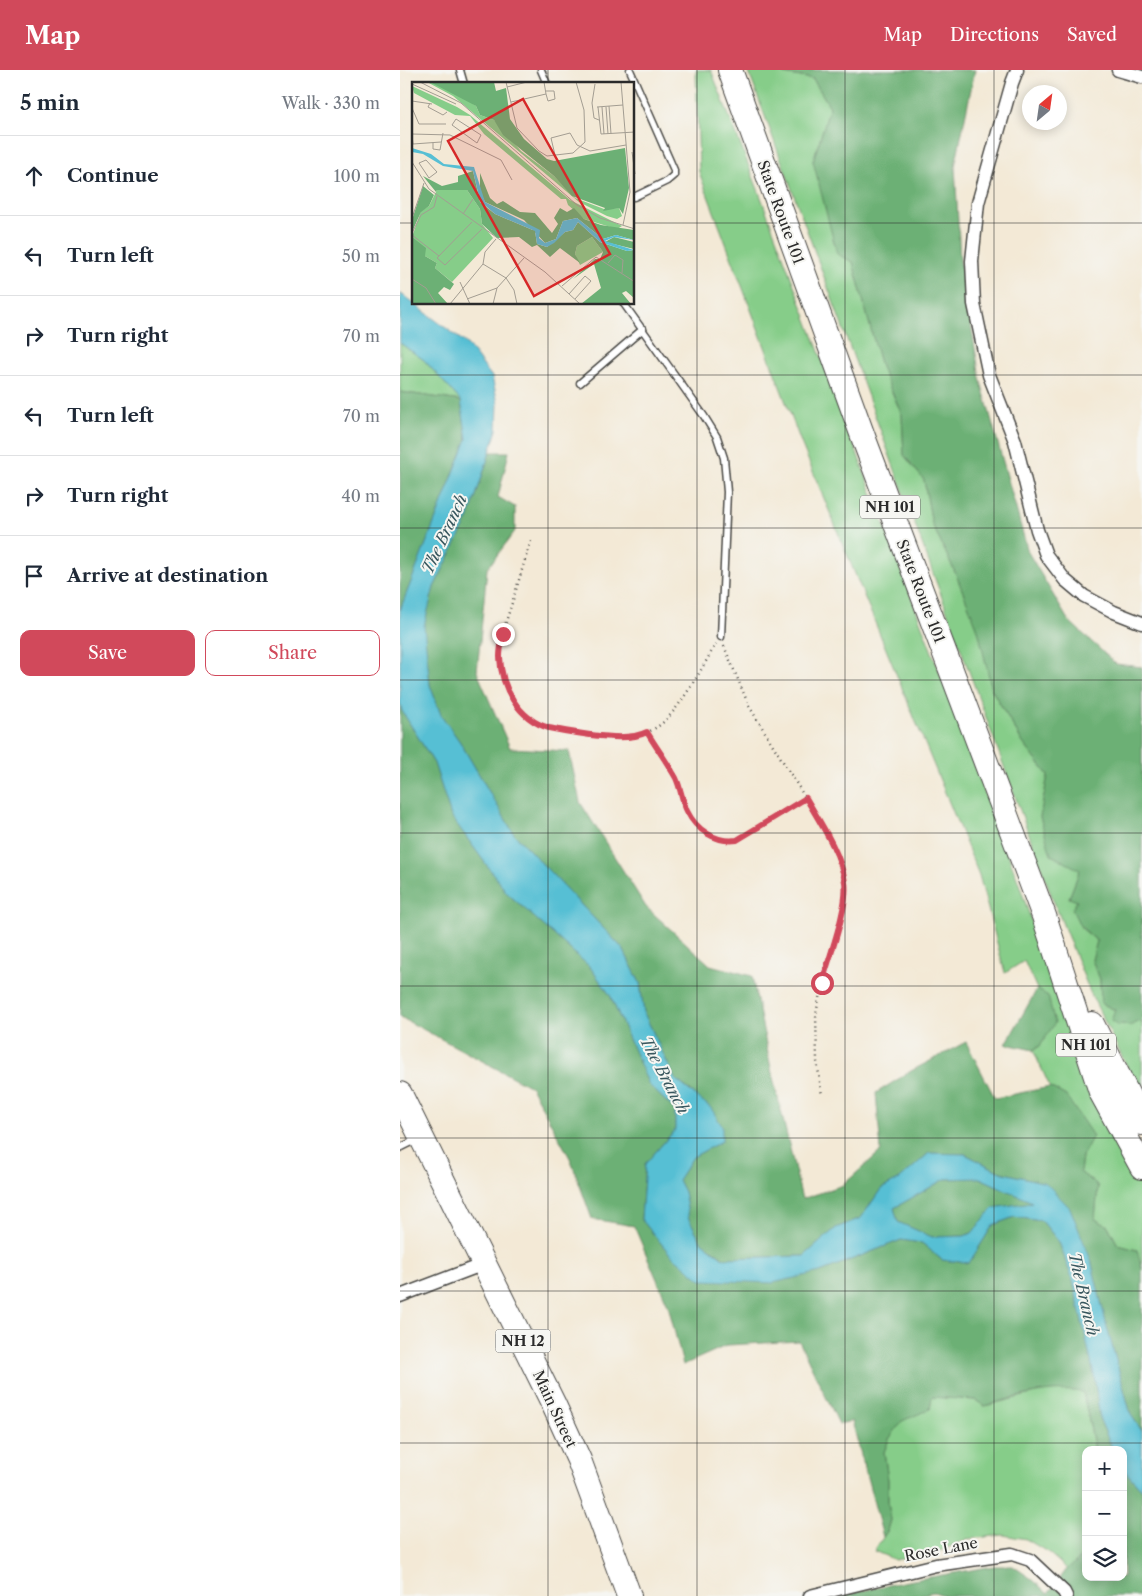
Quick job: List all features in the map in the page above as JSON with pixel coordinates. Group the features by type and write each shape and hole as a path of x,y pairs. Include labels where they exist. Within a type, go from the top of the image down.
{"highway":[{"name":"State Route 101","path":"728,70 865,442 1044,916 1101,1092 1142,1167"},
{"name":"State Route 101","path":"1044,916 1094,1030 1142,1123"},
{"name":"Main Street","path":"400,1094 554,1403 579,1460 629,1596"}],"street":[{"path":"1017,70 978,203 972,261 974,304 989,375 1015,441 1037,530 1046,555 1065,580 1084,596 1114,612 1142,623"},
{"path":"1118,70 1142,77"},
{"path":"400,1296 484,1264"},
{"name":"Rose Lane","path":"810,1596 936,1565 1012,1554 1030,1560 1066,1596"}],"lane":[{"path":"541,70 546,82"},
{"path":"630,70 674,170 674,175 667,181 635,197"},
{"path":"625,305 717,436 724,458 727,492 721,637"},
{"path":"580,383 643,329"},
{"path":"400,1148 422,1138"}],"path":[{"path":"531,540 503,634 500,656 504,680 510,698 532,720 548,727 607,737 641,735 658,726 669,717 721,637"},
{"path":"721,637 749,706 806,798 841,864 846,883 844,908 822,983 816,1014 817,1060 822,1096"},
{"path":"647,732 675,777 686,810 695,825 716,838 727,841 737,840 806,798"}],"green space":[{"path":"696,70 711,70 759,192 1018,881 1066,1023 1104,1109 1142,1177 1142,1269 1137,1250 1118,1245 1108,1226 1095,1219 1098,1186 1080,1172 1082,1156 1066,1096 1050,1087 1033,1050 1040,1046 1048,996 1037,989 1024,961 1005,973 979,875 802,445 699,172"},
{"path":"748,70 781,70 784,74 813,79 830,107 813,161 853,262 881,367 902,415 904,455 924,480 932,524 955,572 979,630 992,690 1023,743 1048,775 1040,817 1080,870 1069,898 1142,868 1080,927 1097,941 1092,960 1100,979 1101,1003 1115,1010 1122,1024 1130,1026 1140,1021 1142,1024 1142,1097 1090,992 1052,897"},
{"path":"781,70 975,70 955,166 960,259 980,378 1028,552 1068,620 1116,664 1142,667 1142,1024 1140,1021 1130,1026 1122,1024 1118,1026 1111,1021 1115,1010 1101,1003 1100,979 1092,960 1097,941 1080,926 1072,909 1077,901 1069,898 1080,870 1051,855 1040,817 1048,775 1023,743 992,690 978,630 955,572 932,524 924,480 904,455 902,415 881,367 853,262 837,254 813,161 830,107 813,79 784,74"},
{"path":"400,343 424,360 461,401 400,392"},
{"path":"400,392 461,401 467,439 400,610"},
{"path":"490,452 509,452 498,497 515,507 515,531 487,569 477,672 510,748 569,751 580,802 646,907 710,965 752,976 772,1073 802,1199 843,1185 881,1151 876,1093 911,1071 966,1042 995,1098 1050,1087 1066,1096 1093,1136 1082,1156 1080,1172 1098,1186 1095,1219 1108,1226 1118,1245 1137,1250 1142,1269 1142,1431 1131,1415 1091,1260 1046,1183 1000,1172 965,1154 929,1153 900,1179 881,1189 861,1218 836,1228 804,1256 724,1258 701,1241 689,1219 684,1192 678,1180 693,1157 722,1141 691,1091 675,1079 644,1013 640,983 623,949 514,834 460,742 441,715 430,685 423,626 434,587 469,517"},
{"path":"400,703 402,711 434,763 451,816 507,893 590,967 610,995 649,1085 675,1110 675,1130 645,1164 641,1219 670,1254 820,1272 901,1240 922,1243 942,1260 969,1263 993,1225 1014,1217 1042,1221 1059,1242 1073,1281 1094,1375 1100,1420 1111,1446 1094,1446 1083,1392 1046,1392 985,1406 975,1400 932,1397 930,1409 902,1421 889,1439 884,1452 891,1520 888,1530 883,1537 852,1421 839,1424 799,1341 728,1345 683,1365 668,1305 634,1226 592,1219 570,1158 531,1087 400,1017"},
{"path":"1037,989 1048,996 1055,1023 1040,1046 1033,1050 1006,1044"},
{"path":"980,1178 1033,1202 1024,1204 981,1224 972,1233 964,1236 932,1237 898,1222 894,1208 945,1179"},
{"path":"1047,1390 1083,1392 1094,1446 1082,1446 1082,1557 1067,1569 1049,1553 1026,1539 1003,1535 967,1539 936,1553 895,1560 874,1551 888,1530 891,1520 884,1452 889,1439 902,1420 930,1409 932,1397 975,1400 985,1406"},
{"path":"1127,1473 1142,1490 1142,1596 946,1596 934,1592 913,1596 839,1596 902,1582 994,1566 1013,1566 1032,1579 1048,1594 1067,1569 1082,1557 1082,1581 1127,1581"}],"water":[{"name":"The Branch","path":"400,293 412,302 412,305 416,305 467,344 492,377 498,403 497,430 469,517 434,587 424,626 430,685 441,715 460,742 514,834 623,949 640,983 644,1013 675,1079 711,1108 722,1126 722,1141 693,1157 678,1180 684,1192 689,1219 701,1241 723,1258 804,1256 836,1228 861,1218 881,1189 900,1179 929,1153 965,1154 1000,1172 1046,1183 1070,1208 1091,1260 1131,1415 1142,1431 1142,1490 1127,1473 1127,1446 1111,1446 1100,1420 1094,1375 1073,1281 1059,1242 1042,1221 1014,1217 993,1225 969,1263 942,1260 922,1243 901,1240 820,1272 773,1283 701,1280 670,1254 641,1219 645,1164 675,1130 675,1110 649,1085 610,995 590,967 507,893 451,816 434,763 402,711 400,703 400,610 467,439 461,401 424,360 400,343","holes":["980,1178 1032,1202 993,1208 972,1233 964,1236 932,1237 898,1222 894,1208 945,1179"]}],"route":[{"path":"503,634 500,656 504,680 510,698 522,711 532,720 548,727 571,732 607,737 641,735 647,732 675,777 686,810 695,825 704,832 727,841 737,840 806,798 841,864 846,883 844,908 822,983"}]}
